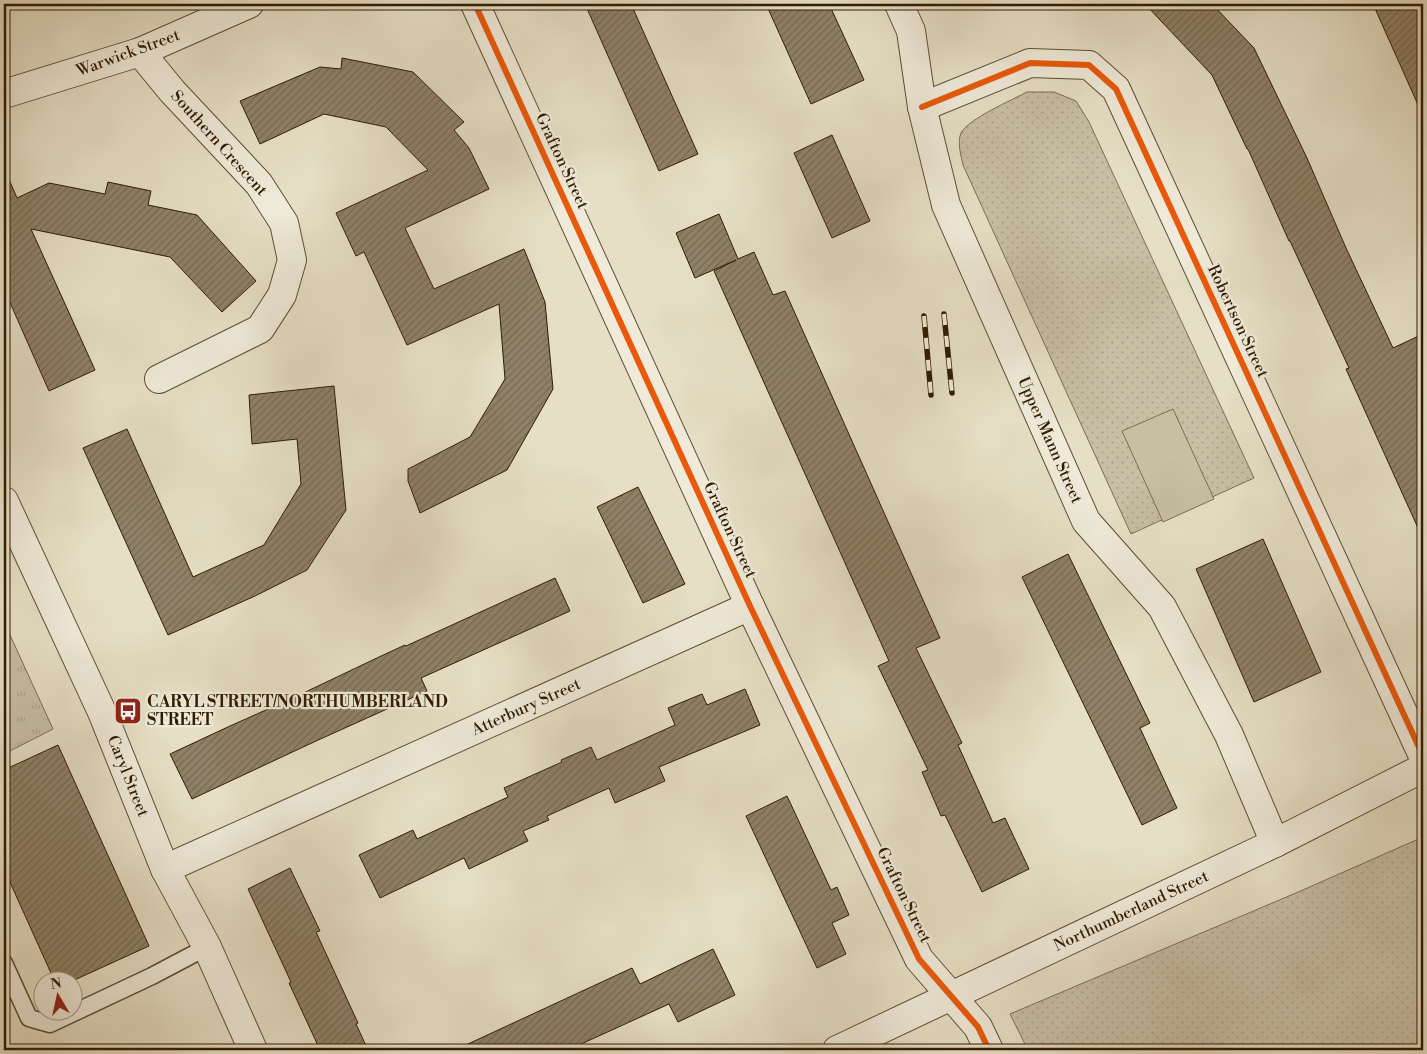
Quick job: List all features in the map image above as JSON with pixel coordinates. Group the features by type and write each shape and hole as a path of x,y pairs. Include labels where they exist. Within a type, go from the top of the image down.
{"street":[{"name":"Warwick Street","path":"4,94 140,52 249,4"},
{"name":"Grafton Street","path":"475,4 750,606 919,959 978,1027 990,1050"},
{"name":"Upper Mann Street","path":"900,4 911,31 922,107 946,205 1086,521 1162,607 1228,735 1275,843"},
{"name":"Southern Crescent","path":"140,52 172,91 259,184 284,223 292,260 282,295 260,329 159,379"},
{"name":"Robertson Street","path":"922,107 1030,63 1089,66 1116,89 1423,756"},
{"name":"Caryl Street","path":"4,501 102,712 165,869 208,947 253,1050"},
{"name":"Atterbury Street","path":"165,869 750,606"},
{"name":"Northumberland Street","path":"836,1050 1275,843 1423,768"}],"lane":[{"path":"4,963 28,1018 50,1024 152,976 208,947"}],"green space":[{"path":"1027,92 1054,92 1076,101 1089,122 1254,478 1131,534 963,165 959,141 961,133 965,128 981,116"},
{"path":"1173,409 1214,499 1163,522 1122,431"},
{"path":"4,622 53,729 4,754"},
{"path":"1423,837 1423,1050 1028,1050 1010,1014 1296,893"}],"building":[{"path":"585,4 631,4 698,154 659,171"},
{"path":"766,4 829,4 864,80 811,104"},
{"path":"1145,4 1212,4 1254,48 1307,158 1346,248 1393,348 1423,334 1423,539 1346,369 1349,368 1212,75"},
{"path":"1373,4 1423,4 1423,116"},
{"path":"342,58 413,72 464,122 454,130 469,148 489,189 405,228 434,289 524,249 545,302 553,389 507,470 420,513 408,481 408,469 470,437 505,379 499,304 407,345 364,252 356,256 336,213 428,170 386,127 324,114 260,144 240,101 320,67 341,69"},
{"path":"832,135 870,221 832,238 794,153"},
{"path":"4,168 17,198 49,183 105,194 108,182 151,191 148,205 197,215 256,281 222,312 170,257 31,229 95,370 49,391 4,289"},
{"path":"719,214 738,259 754,252 773,295 785,291 940,638 916,648 962,743 958,745 993,823 1005,818 1029,869 982,892 945,815 941,816 922,772 928,770 878,666 889,661 714,271 736,260 695,278 676,233"},
{"path":"334,386 346,510 307,570 255,596 168,635 83,448 127,429 193,577 264,545 301,484 297,439 252,444 249,395"},
{"path":"638,487 685,584 643,603 597,507"},
{"path":"1263,539 1321,672 1254,702 1196,569"},
{"path":"1068,554 1150,723 1140,728 1177,808 1142,825 1022,577"},
{"path":"555,578 570,611 421,678 427,691 192,799 170,754"},
{"path":"745,689 760,725 659,767 665,781 615,803 609,788 547,816 549,820 523,831 528,841 469,869 464,858 380,898 359,855 413,830 417,839 508,797 504,788 591,747 597,760 675,725 668,708 702,694 707,705"},
{"path":"58,745 149,946 82,977 82,972 50,972 4,869 4,770"},
{"path":"787,796 831,890 837,887 849,915 832,923 846,954 817,968 746,816"},
{"path":"290,868 320,931 316,932 358,1023 356,1024 368,1050 320,1050 248,889"},
{"path":"713,949 735,995 678,1022 669,1004 568,1050 455,1050 632,968 640,984"}],"railway":[{"path":"944,314 952,393"},
{"path":"924,316 931,395"}],"cycle path":[{"path":"475,4 750,606 919,959 978,1027 989,1050"},
{"path":"922,107 1030,63 1089,65 1116,89 1423,756"}],"place":[{"name":"CARYL STREET/NORTHUMBERLAND STREET","path":"128,711"}]}
